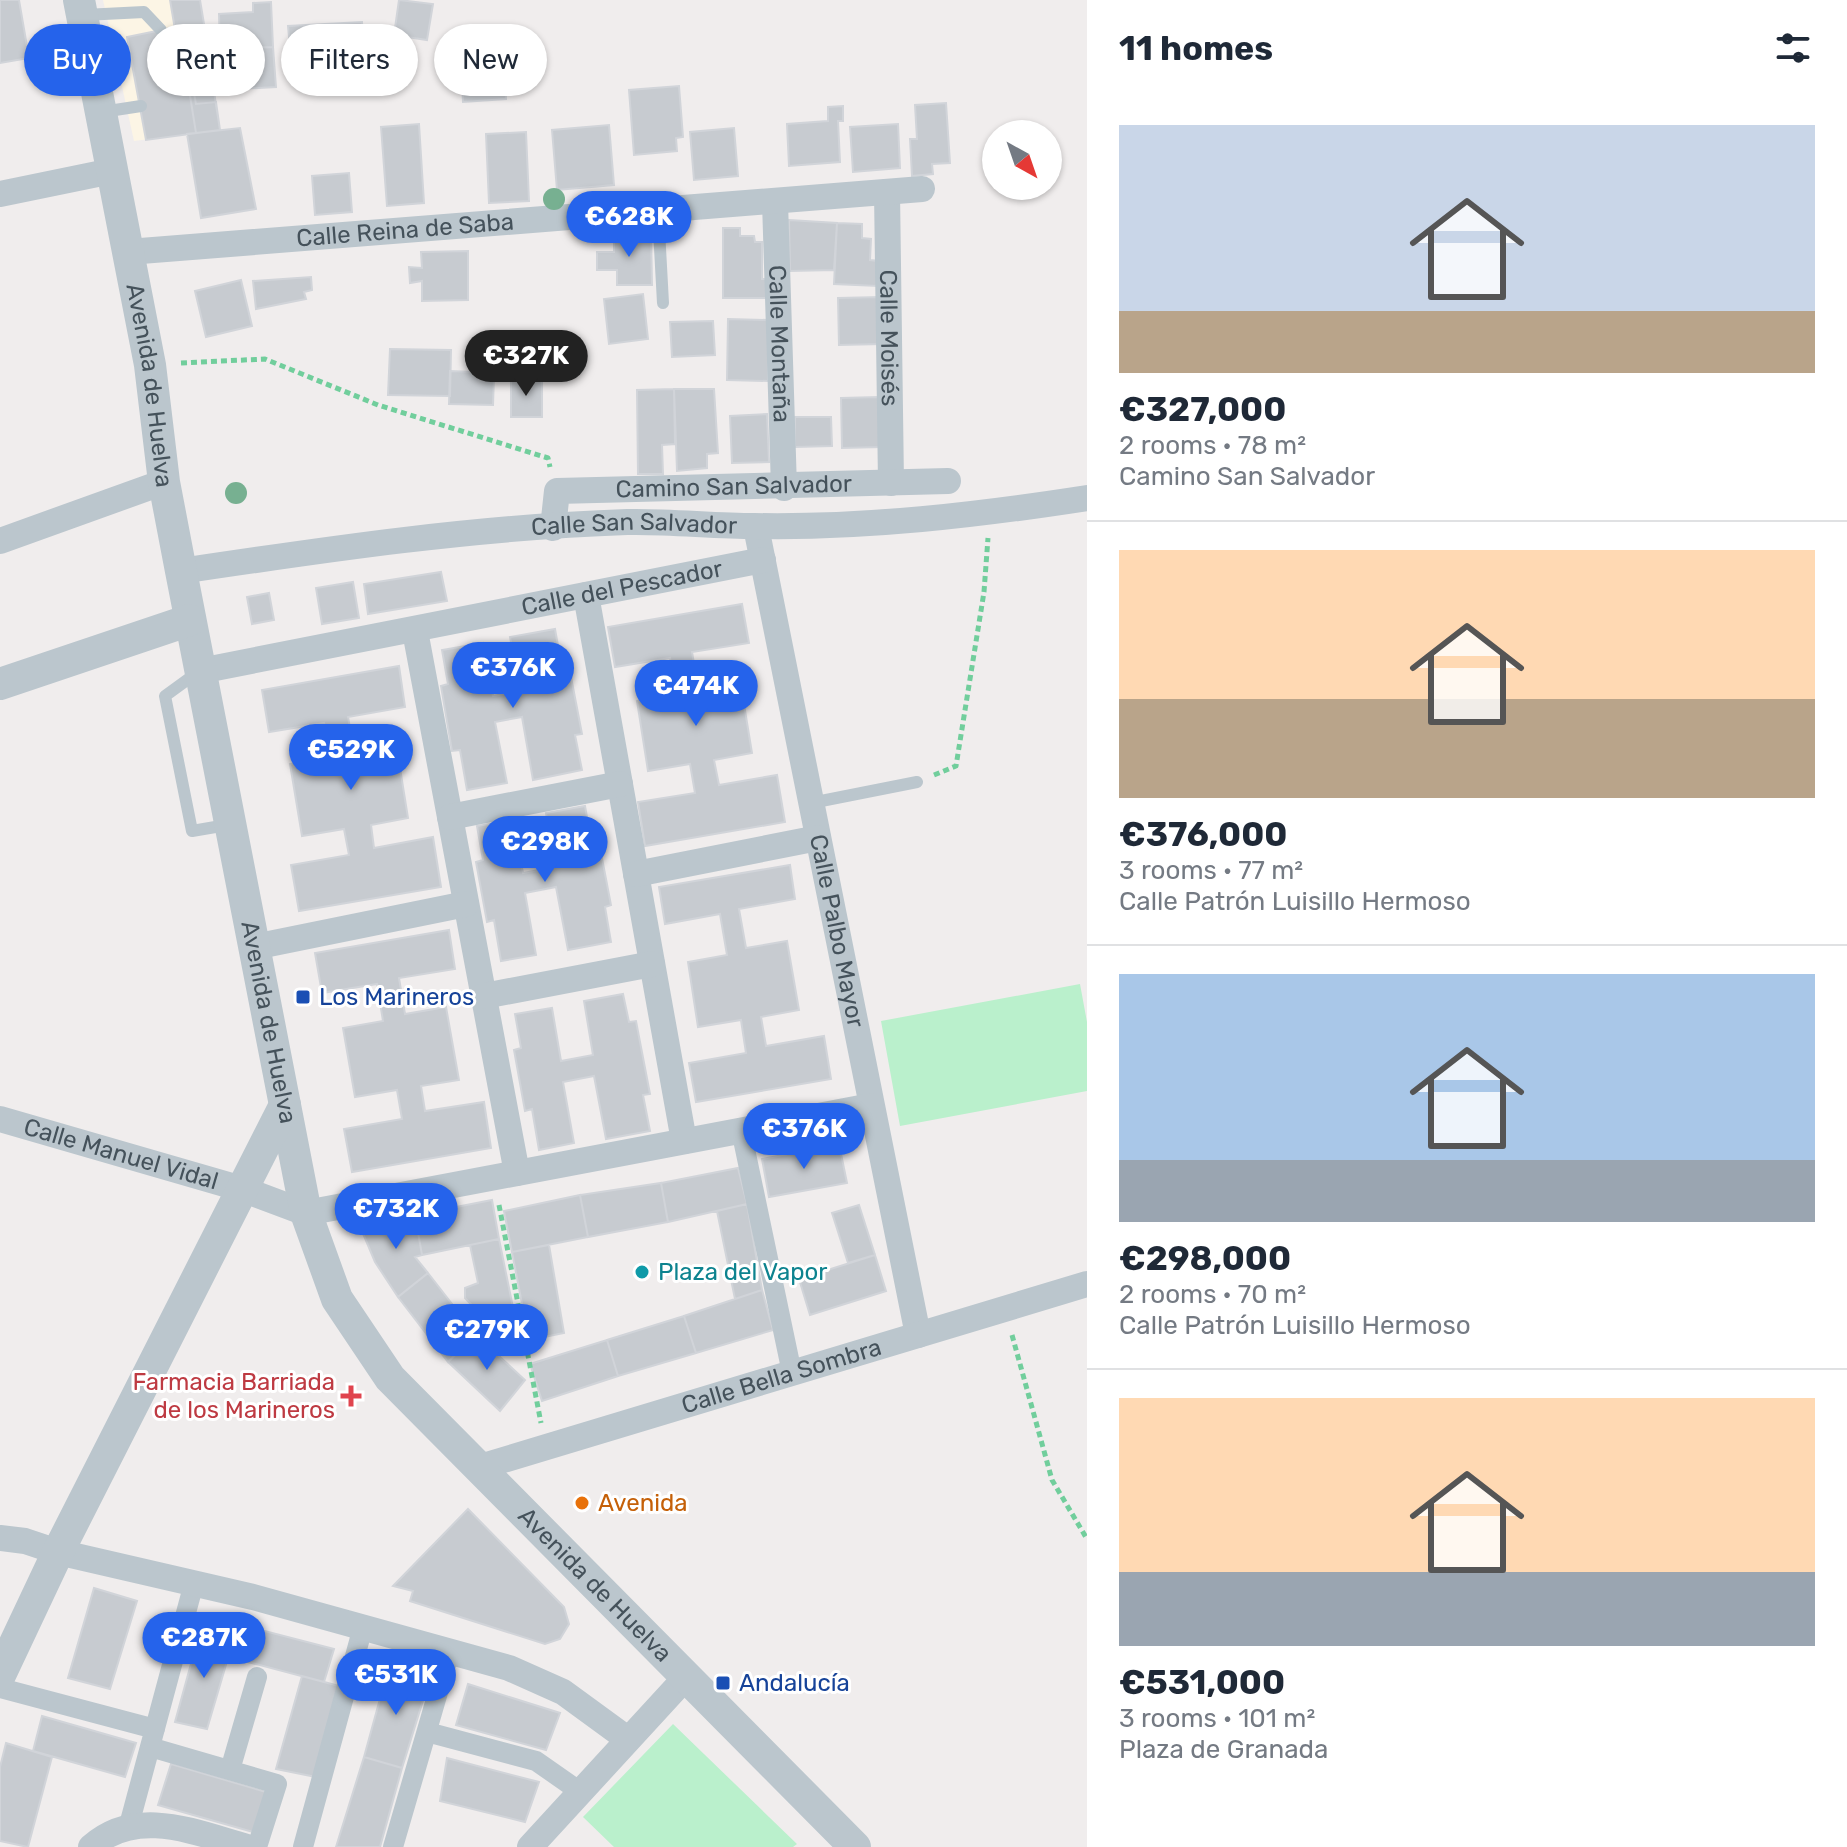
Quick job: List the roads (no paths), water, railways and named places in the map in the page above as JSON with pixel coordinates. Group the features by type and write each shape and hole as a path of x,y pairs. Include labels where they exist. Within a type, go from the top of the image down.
{"street":[{"name":"Avenida de Huelva","path":"81,8 150,365 164,482 306,1213 337,1299 390,1378 855,1847"},
{"path":"0,194 112,171"},
{"name":"Calle Reina de Saba","path":"128,252 922,189"},
{"name":"Calle Moisés","path":"887,192 891,483"},
{"name":"Calle Montaña","path":"775,202 784,488"},
{"name":"Camino San Salvador","path":"553,528 557,491 784,488 948,481"},
{"path":"0,541 164,482"},
{"name":"Calle San Salvador","path":"181,571 348,545 553,528 628,522 756,527 890,522 989,513 1087,498"},
{"name":"Calle Palbo Mayor","path":"756,527 918,1335"},
{"name":"Calle del Pescador","path":"200,671 763,560"},
{"path":"586,595 684,1141"},
{"path":"0,684 190,620"},
{"path":"415,631 484,996 505,1175"},
{"path":"450,817 620,784"},
{"path":"636,874 818,838"},
{"path":"254,947 466,904"},
{"path":"484,996 652,964"},
{"path":"0,1675 58,1552 285,1105"},
{"path":"306,1213 871,1106"},
{"name":"Calle Manuel Vidal","path":"0,1119 242,1189 306,1213"},
{"path":"741,1130 792,1373"},
{"name":"Calle Bella Sombra","path":"477,1468 1087,1284"},
{"path":"0,1538 25,1541 58,1552 194,1583 509,1668 563,1692 626,1738"},
{"path":"129,1825 194,1583"},
{"path":"303,1847 363,1627"},
{"path":"393,1847 450,1651"},
{"path":"530,1847 626,1738 687,1676"},
{"path":"230,1770 257,1677"},
{"path":"0,1688 152,1738 230,1770 277,1784 257,1847"},
{"path":"427,1732 536,1761 579,1791"},
{"path":"91,1847 129,1825 162,1824 247,1847"}],"lane":[{"path":"81,8 144,12 155,24"},
{"path":"102,112 141,106"},
{"path":"658,211 663,303"},
{"path":"811,803 917,782"}],"place":[{"name":"Los Marineros","path":"303,997"},
{"name":"Plaza del Vapor","path":"642,1272"},
{"name":"Farmacia Barriada de los Marineros","path":"351,1396"},
{"name":"Avenida","path":"582,1503"},
{"name":"Andalucía","path":"723,1683"}]}
